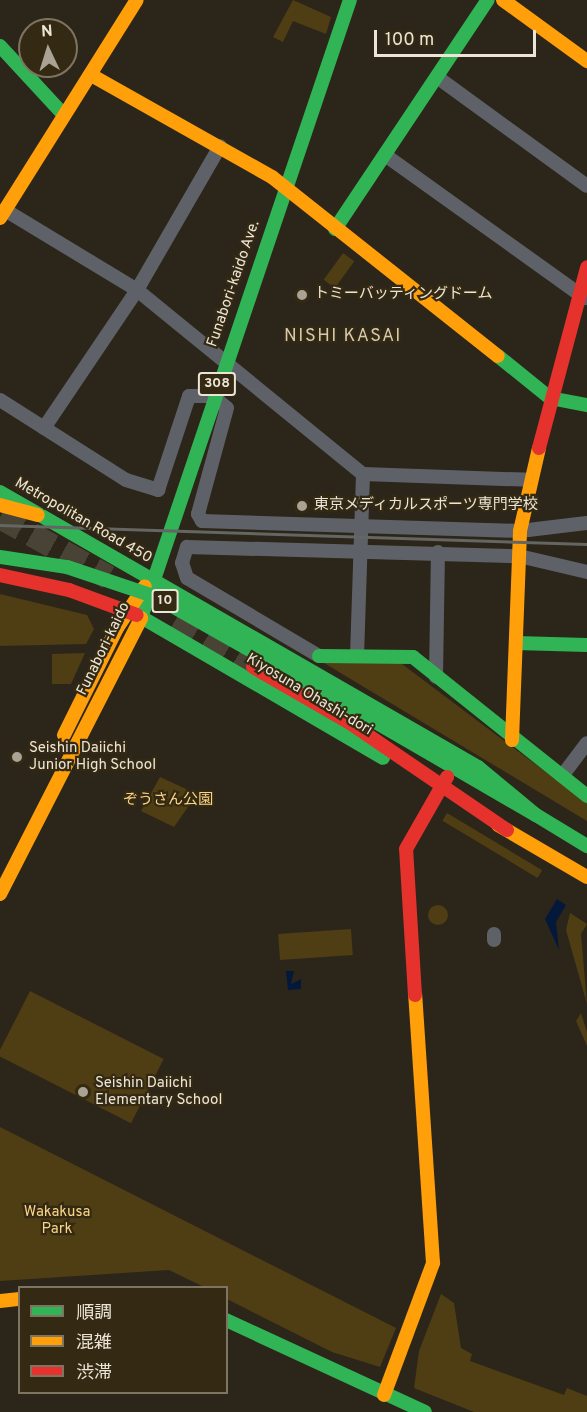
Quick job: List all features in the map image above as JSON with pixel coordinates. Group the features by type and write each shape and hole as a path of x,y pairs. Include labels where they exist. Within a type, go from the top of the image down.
{"main road":[{"path":"3,214 137,0"},
{"name":"Funabori-kaido Ave.","path":"150,579 350,0"},
{"path":"335,229 488,0"},
{"path":"503,0 587,61"},
{"path":"0,46 64,115"},
{"path":"91,75 220,146 285,189 550,398 587,405"},
{"path":"512,740 520,531 550,398 583,298 587,267"},
{"name":"Metropolitan Road 450","path":"0,492 150,579"},
{"path":"0,506 38,515"},
{"path":"0,559 51,576 69,590"},
{"name":"Kiyosuna Ohashi-dori","path":"0,559 67,567 156,597 587,846"},
{"name":"Kiyosuna Ohashi-dori","path":"0,575 69,590 141,616 440,787"},
{"name":"Funabori-kaido","path":"0,867 126,610 150,579"},
{"name":"Funabori-kaido","path":"0,894 141,616 150,579"},
{"name":"Kiyosuna Ohashi-dori","path":"150,579 478,768 536,816"},
{"path":"516,643 587,645"},
{"path":"319,656 413,657 512,740 587,796"},
{"path":"253,666 507,830 587,877"},
{"path":"384,1395 433,1263 406,849 440,787 454,768"},
{"path":"0,1301 18,1299"},
{"path":"228,1321 425,1412"}],"street":[{"path":"437,77 587,186"},
{"path":"44,428 138,290 220,146"},
{"path":"385,155 583,298"},
{"path":"3,214 138,290 226,357 363,474 531,480"},
{"path":"0,400 126,480 159,490 189,396 213,396 227,408 198,514 202,521 520,531 587,523"},
{"path":"357,656 363,474"},
{"path":"319,656 187,578 184,551 361,550 519,556 587,572"},
{"path":"436,677 438,552"},
{"path":"562,776 587,743"}],"green space":[{"path":"293,0 331,17 326,34 293,21 283,42 273,37"},
{"path":"343,253 354,261 335,288 324,280"},
{"path":"0,594 87,615 94,629 86,644 0,646"},
{"path":"85,653 71,684 52,684 52,654"},
{"path":"319,660 398,661 587,803 587,821"},
{"name":"ぞうさん公園","path":"160,777 197,794 174,827 141,811"},
{"path":"447,813 542,870 538,878 442,821"},
{"path":"438,905 445,908 448,915 445,922 438,925 431,922 428,915 431,908"},
{"path":"570,913 587,924 581,934 587,1004 566,930"},
{"path":"351,929 353,955 280,960 278,934"},
{"path":"30,991 164,1059 131,1123 0,1057 0,1050"},
{"path":"581,1013 587,1032 587,1046 576,1021"},
{"name":"Wakakusa Park","path":"0,1127 396,1328 380,1367 332,1352 228,1300 228,1286 202,1286 169,1270 0,1281"},
{"path":"441,1294 454,1303 461,1348 472,1354 470,1361 564,1395 567,1388 587,1396 587,1412 474,1412 414,1388 419,1351"}],"water":[{"path":"557,899 566,905 556,922 559,950 545,919"},
{"path":"286,971 294,971 291,984 301,979 301,989 288,990"}],"tunnel":[{"path":"0,517 108,577"},
{"path":"176,619 253,667"}],"railway":[{"path":"0,525 587,544"}],"traffic: fast":[{"path":"141,618 350,0"},
{"path":"335,229 488,0"},
{"path":"0,46 64,115"},
{"path":"498,356 550,398 587,405"},
{"path":"0,492 478,767 536,815 587,846"},
{"path":"0,557 67,567 156,597 315,687"},
{"path":"141,617 383,758"},
{"path":"516,643 587,645"},
{"path":"319,656 413,657 587,796"},
{"path":"315,687 536,815"},
{"path":"228,1321 425,1412"}],"traffic: slow":[{"path":"0,218 137,0"},
{"path":"503,0 587,61"},
{"path":"91,75 272,177 498,356"},
{"path":"512,740 520,531 539,448"},
{"path":"0,505 38,515"},
{"path":"64,735 117,628 145,586"},
{"path":"0,894 141,618"},
{"path":"498,825 587,877"},
{"path":"384,1395 433,1263 415,995"},
{"path":"0,1301 18,1299"}],"traffic: jam":[{"path":"539,448 587,267"},
{"path":"0,575 69,590 137,615"},
{"path":"253,667 350,723 507,830"},
{"path":"415,995 406,849 447,777"}],"place":[{"name":"トミーバッティングドーム","path":"302,295"},
{"name":"東京メディカルスポーツ専門学校","path":"302,506"},
{"name":"Seishin Daiichi Junior High School","path":"17,757"},
{"name":"Seishin Daiichi Elementary School","path":"83,1092"}],"district":[{"name":"NISHI KASAI","path":"343,337"}]}
